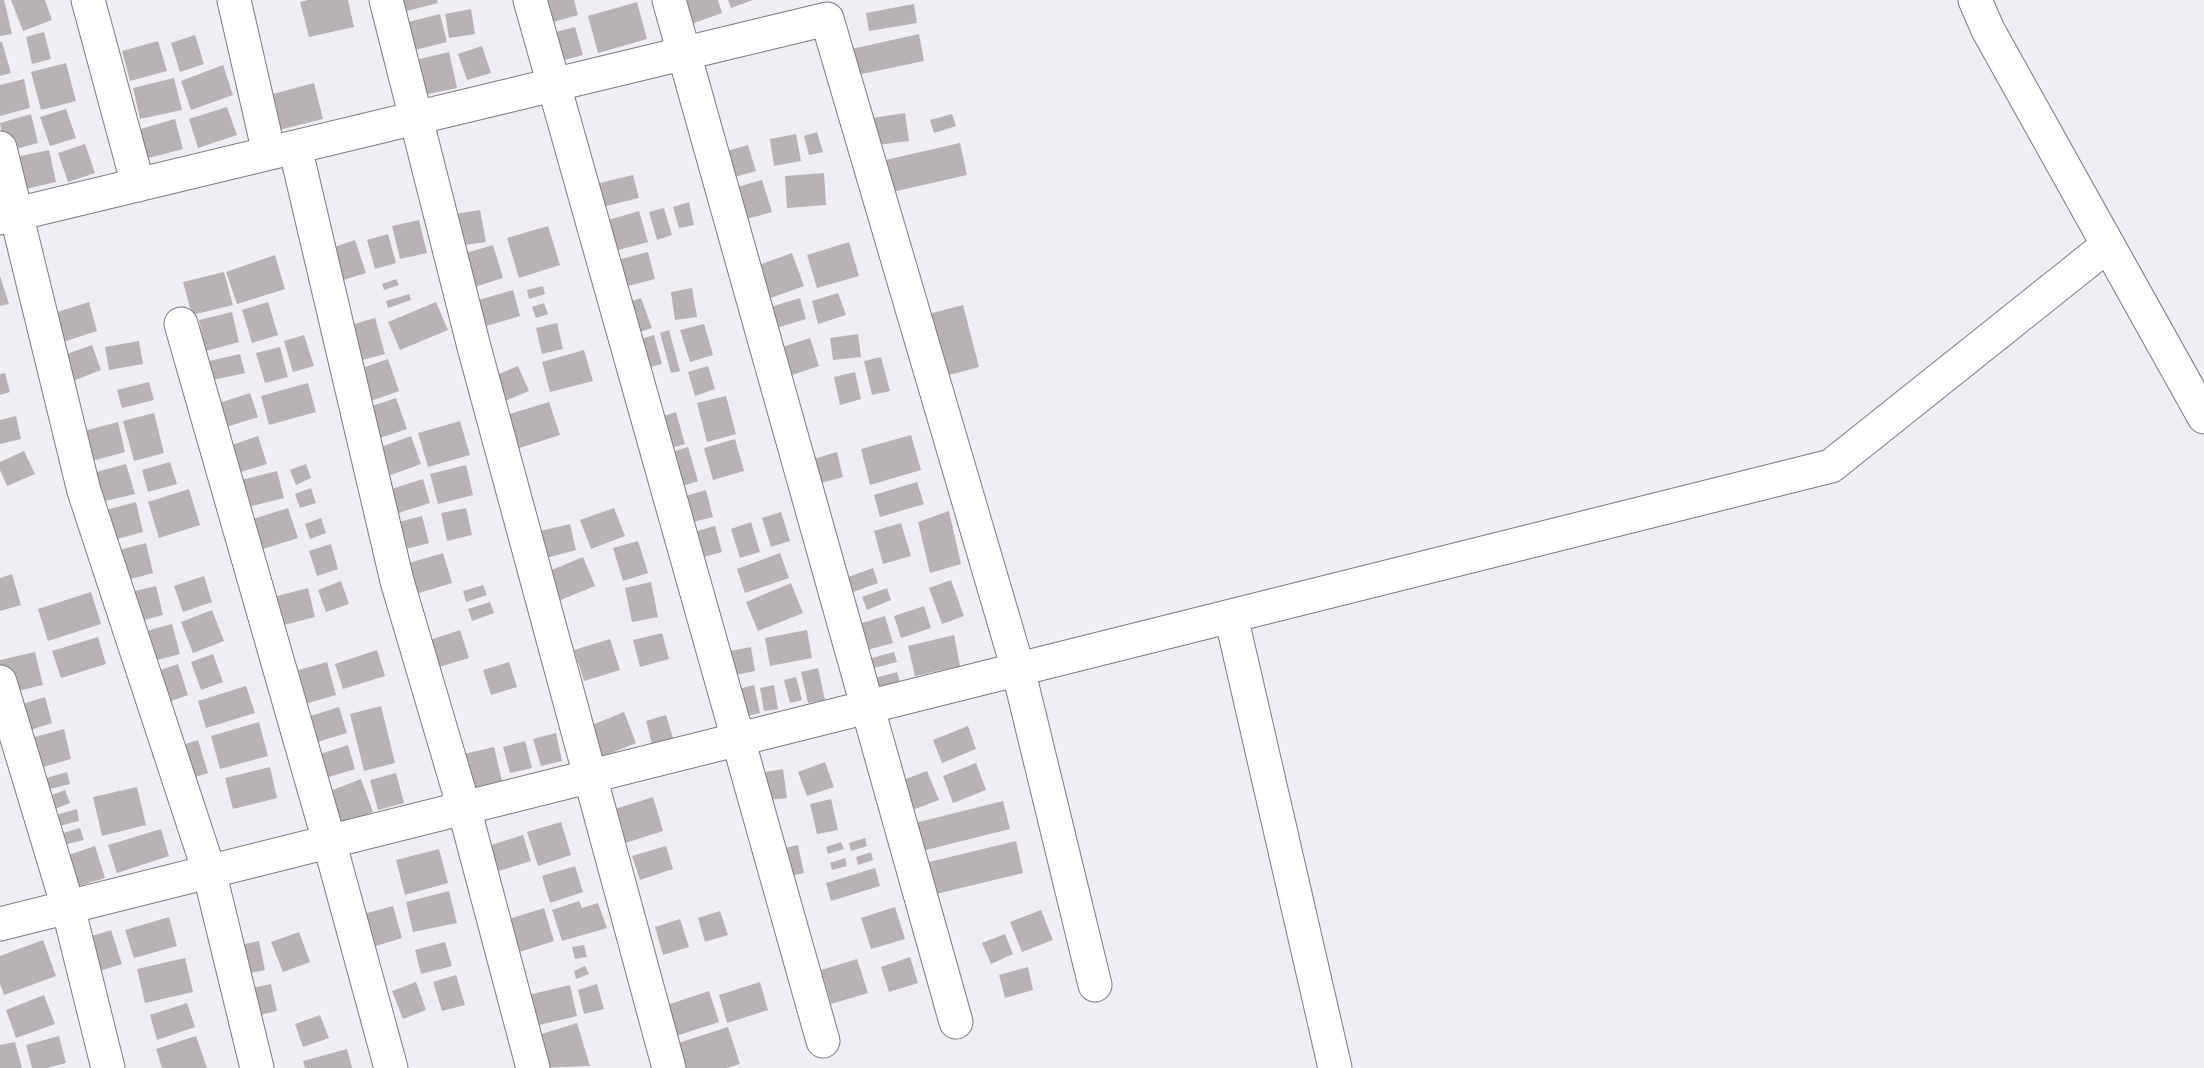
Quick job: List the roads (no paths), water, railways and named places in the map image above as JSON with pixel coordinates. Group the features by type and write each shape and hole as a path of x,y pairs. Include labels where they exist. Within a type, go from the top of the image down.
{"street":[{"path":"88,0 138,185"},
{"path":"234,0 282,150 397,581 464,808 533,1068"},
{"path":"386,0 418,118 474,347 669,1068"},
{"path":"531,0 823,1041"},
{"path":"669,0 956,1022"},
{"path":"1975,0 1988,30 2204,417"},
{"path":"9,216 827,19 1017,669 1095,985"},
{"path":"0,148 9,216 84,492 209,871 257,1068"},
{"path":"0,924 1831,466 2108,245"},
{"path":"181,324 329,841 391,1068"},
{"path":"1231,616 1335,1068"},
{"path":"0,682 68,907 108,1068"}]}
